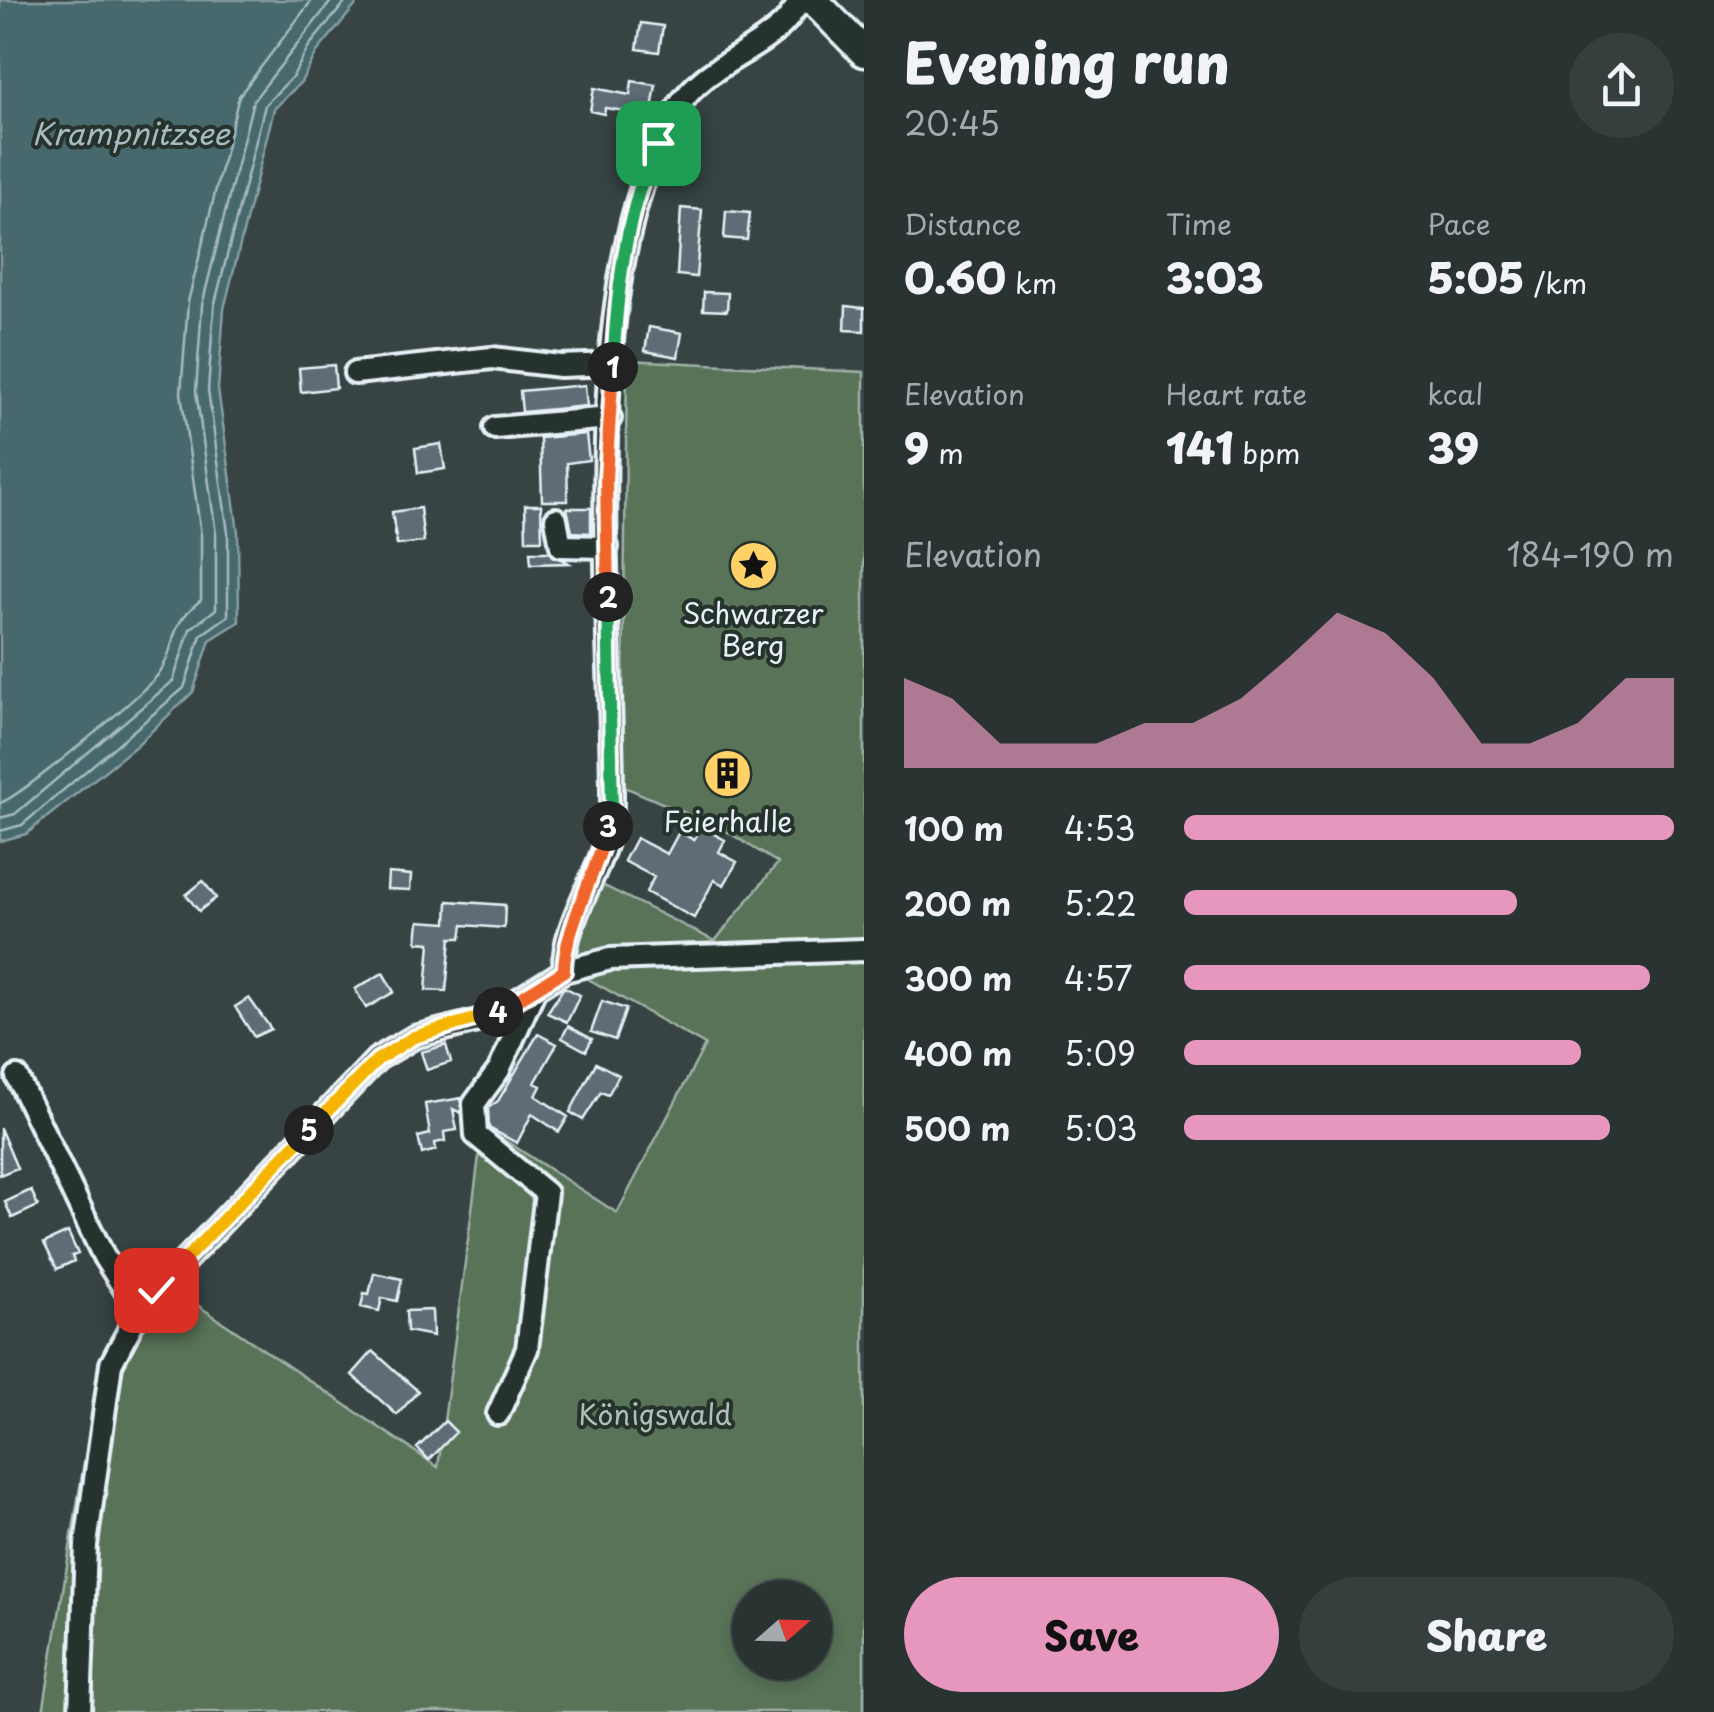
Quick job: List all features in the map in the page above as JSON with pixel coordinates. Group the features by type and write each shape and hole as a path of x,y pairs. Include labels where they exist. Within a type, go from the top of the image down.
{"main road":[{"path":"813,0 864,52"}],"street":[{"path":"564,971 563,951 598,869 612,811 607,547 610,418 613,364 636,200 658,143 688,92 782,25 802,0"},
{"path":"355,372 492,358 560,366 613,364"},
{"path":"495,428 610,418"},
{"path":"556,519 561,546 607,547"},
{"path":"80,1712 86,1545 111,1364 139,1311 377,1060 414,1037 489,1018 564,971 610,959 864,950"},
{"path":"498,1414 528,1350 546,1193 476,1135 474,1104 499,1070 536,988"},
{"path":"17,1077 104,1257 139,1311"}],"green space":[{"name":"Königswald","path":"627,360 864,372 864,1712 43,1712 100,1365 157,1278 438,1467 483,1126 617,1213 705,1045 551,958 586,877 715,941 778,863 723,829 622,786"}],"water":[{"name":"Krampnitzsee","path":"0,0 360,0 317,52 301,82 274,109 224,309 218,389 238,532 239,622 210,640 193,692 137,745 26,834 0,841"}],"building":[{"path":"641,23 663,26 659,52 637,49"},
{"path":"632,81 656,85 651,115 605,108 604,114 590,111 594,88 630,95"},
{"path":"681,208 702,210 696,277 677,275"},
{"path":"726,211 750,213 747,240 724,238"},
{"path":"704,292 728,293 727,311 703,310"},
{"path":"846,306 864,308 864,331 845,330"},
{"path":"649,327 682,333 678,357 645,351"},
{"path":"334,365 336,388 301,392 299,368"},
{"path":"585,385 587,406 522,412 520,391"},
{"path":"586,434 589,460 567,463 568,501 542,501 540,438"},
{"path":"441,444 445,469 418,473 415,448"},
{"path":"525,505 541,505 542,540 526,540"},
{"path":"420,508 424,542 397,545 392,512"},
{"path":"567,508 591,508 591,533 572,532"},
{"path":"530,552 549,552 569,563 531,564"},
{"path":"701,827 725,840 719,852 737,862 724,885 714,880 694,918 646,892 654,877 624,861 636,838 667,854 679,832 694,840"},
{"path":"388,873 411,875 410,890 387,889"},
{"path":"203,881 216,898 199,911 186,895"},
{"path":"448,901 505,905 504,928 463,925 461,938 451,938 446,991 426,990 430,943 417,942 419,921 447,923"},
{"path":"383,973 394,992 366,1008 355,989"},
{"path":"564,987 580,995 567,1022 547,1013"},
{"path":"249,998 271,1029 254,1037 235,1007"},
{"path":"602,1001 626,1009 615,1040 591,1032"},
{"path":"568,1026 592,1039 586,1051 562,1038"},
{"path":"538,1034 557,1044 535,1083 541,1086 536,1096 568,1117 559,1132 532,1114 517,1143 489,1128 488,1108 498,1101"},
{"path":"446,1045 451,1062 427,1070 421,1052"},
{"path":"596,1063 619,1075 608,1095 601,1092 583,1120 570,1112"},
{"path":"462,1098 461,1113 453,1109 457,1130 444,1132 445,1141 435,1143 436,1150 422,1154 418,1137 430,1134 425,1104"},
{"path":"0,1128 17,1168 0,1175"},
{"path":"31,1190 38,1206 12,1218 5,1202"},
{"path":"68,1232 78,1254 72,1256 74,1261 57,1269 44,1243"},
{"path":"374,1273 402,1279 397,1301 382,1298 379,1311 361,1307"},
{"path":"432,1310 433,1336 407,1331 406,1311"},
{"path":"373,1351 418,1391 397,1415 352,1375"},
{"path":"445,1421 456,1432 429,1460 417,1448"}],"place":[{"name":"Schwarzer Berg","path":"753,566"},
{"name":"Feierhalle","path":"728,774"}],"route":[{"path":"156,1290 377,1060 414,1037 489,1018 564,971 563,951 598,869 612,811 606,478 615,322 636,200 658,143"}]}
